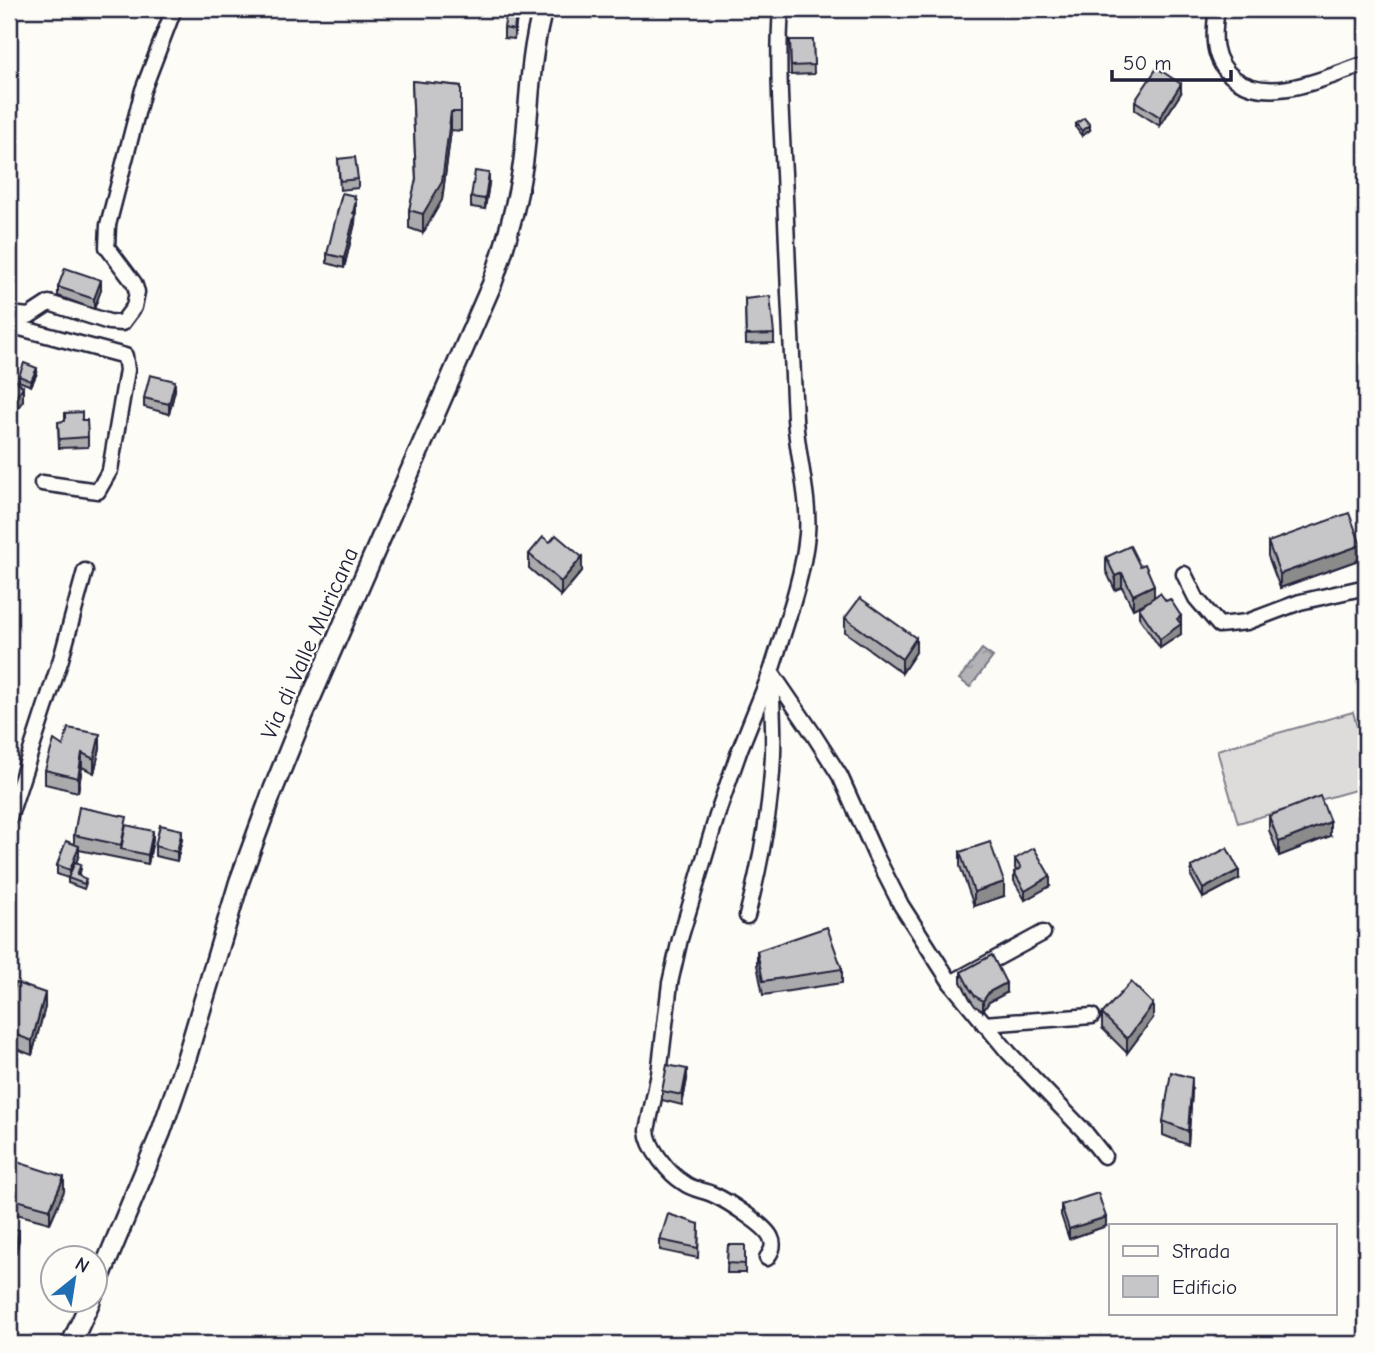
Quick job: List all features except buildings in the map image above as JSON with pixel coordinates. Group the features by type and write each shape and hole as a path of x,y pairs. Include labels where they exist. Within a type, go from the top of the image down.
{"street":[{"path":"9,314 29,316 49,303 109,323 122,323 134,307 137,292 134,283 107,247 107,237 143,90 174,9"},
{"name":"Via di Valle Muricana","path":"108,1258 168,1114 239,882 271,795 492,284 517,204 531,63 543,9"},
{"path":"767,1258 773,1244 765,1228 717,1196 691,1188 678,1179 653,1148 647,1130 659,1074 676,956 719,809 771,672 800,574 807,530 797,438 787,263 781,124 781,9"},
{"path":"1217,9 1214,37 1216,54 1225,70 1248,86 1266,90 1287,88 1366,64"},
{"path":"9,325 125,356 127,370 110,470 98,491 42,482"},
{"path":"9,818 61,659 85,571"},
{"path":"1184,574 1196,598 1219,625 1247,622 1300,602 1366,587"},
{"path":"747,916 764,844 769,800 773,752 771,672"},
{"path":"771,672 840,776 901,905 951,984 1015,1060 1084,1130 1104,1156"},
{"path":"951,984 1043,933"},
{"path":"984,1024 1092,1016"},
{"path":"71,1344 85,1314"}],"shaded area":[{"path":"1353,712 1366,760 1366,787 1238,823 1217,750"}],"water":[{"path":"982,649 993,657 970,687 959,679"}]}
